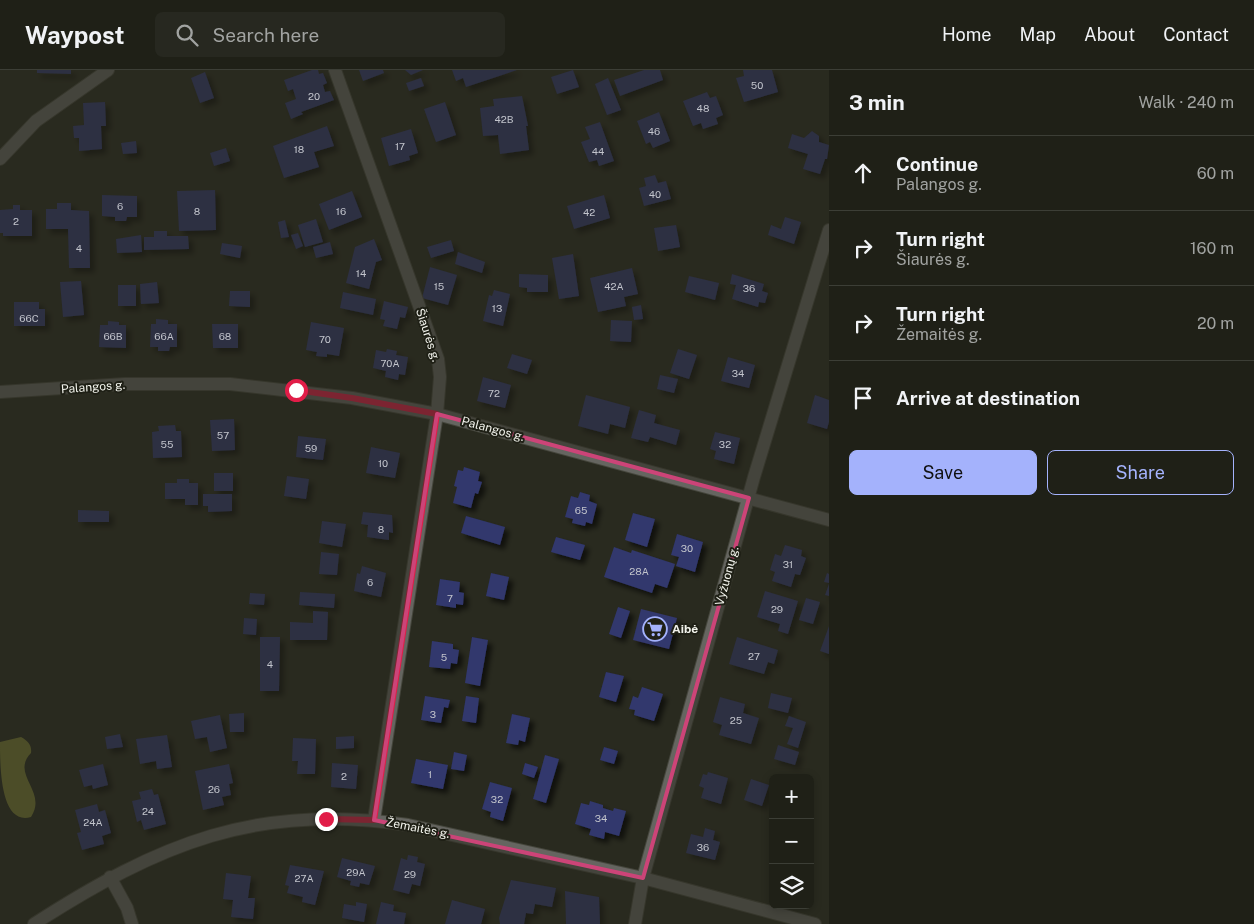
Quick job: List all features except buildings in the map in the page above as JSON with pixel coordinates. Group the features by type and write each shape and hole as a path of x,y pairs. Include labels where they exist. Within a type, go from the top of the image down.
{"street":[{"path":"0,158 36,122 108,70"},
{"name":"Šiaurės g.","path":"335,70 438,360 440,377 437,414 374,820"},
{"name":"Vyžuonų g.","path":"635,924 643,878 748,498 829,230"},
{"name":"Palangos g.","path":"0,392 124,384 230,384 352,398 437,414 829,520"},
{"name":"Žemaitės g.","path":"34,924 110,877 176,846 217,833 249,826 326,819 374,820 408,825 643,878 815,924"},
{"path":"110,877 127,908 132,924"}],"highlighted area":[{"path":"437,414 749,498 643,878 374,820"}],"shaded area":[{"path":"21,737 28,742 31,748 25,769 35,799 35,808 31,817 21,817 13,812 8,804 4,792 0,765 0,742"}],"place":[{"name":"Aibė","path":"655,629"}],"route":[{"path":"296,390 352,398 437,414 412,563 395,691 374,820 326,819"}]}
